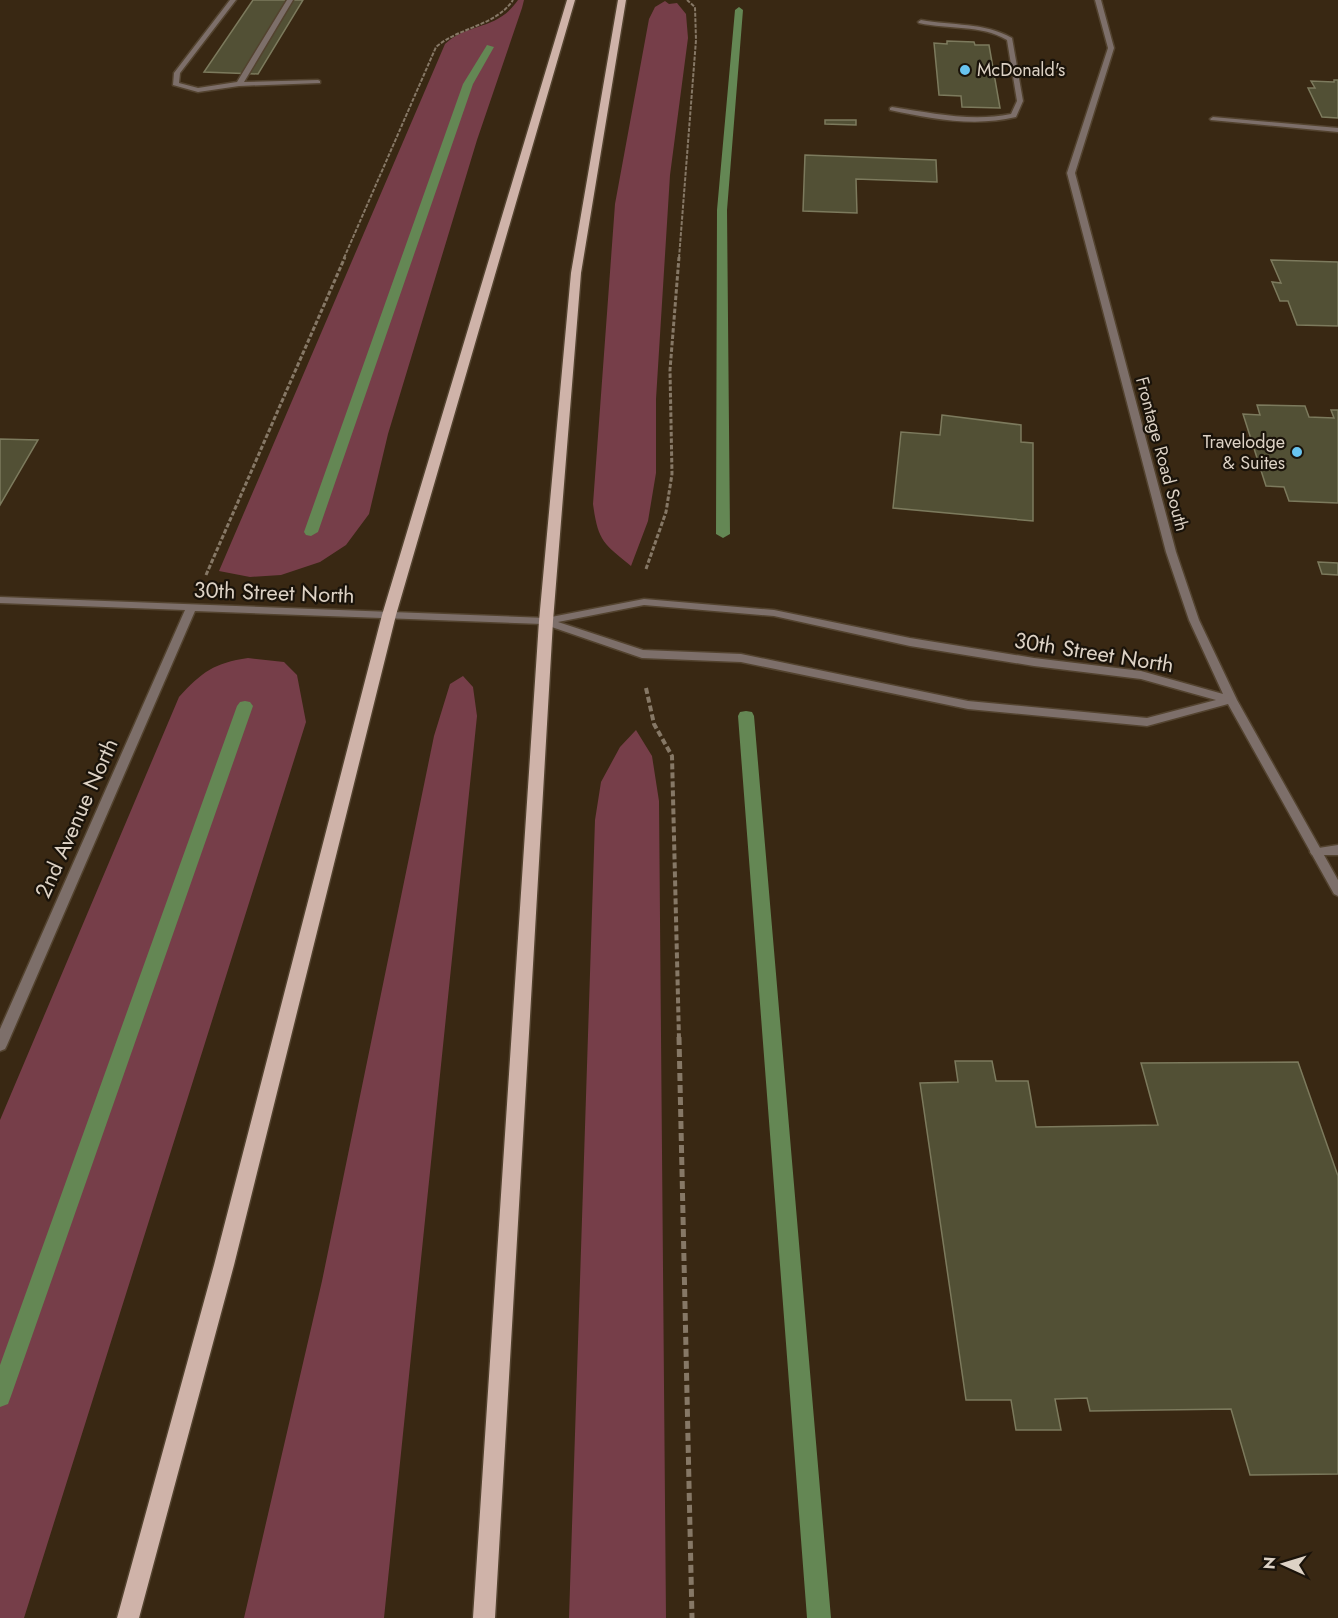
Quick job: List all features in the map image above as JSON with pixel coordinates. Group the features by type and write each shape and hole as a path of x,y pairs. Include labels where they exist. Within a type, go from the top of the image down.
{"main road":[{"path":"128,1618 224,1265 389,615 571,0"},
{"path":"484,1618 546,621 576,273 622,0"}],"street":[{"path":"233,0 177,73 175,84 198,90 239,84 318,82"},
{"path":"239,84 290,0"},
{"name":"Frontage Road South","path":"1098,0 1111,48 1071,173 1171,552 1194,620 1231,700 1338,891"},
{"path":"892,109 957,119 1000,120 1014,116 1020,101 1010,39 1000,32 936,26 921,22"},
{"path":"1213,119 1338,130"},
{"name":"30th Street North","path":"0,600 546,621 644,602 774,613 910,642 1034,662 1141,675 1231,700"},
{"name":"2nd Avenue North","path":"0,1045 191,609"},
{"name":"30th Street North","path":"546,621 642,654 741,658 968,705 1147,722 1231,700"},
{"path":"1316,852 1338,850"}],"path":[{"path":"191,609 436,47 444,38 458,30 498,17 513,0"},
{"path":"644,602 646,568 658,540 666,512 672,474 670,370 696,40 695,7 687,0"},
{"path":"642,654 650,719 658,736 672,756 692,1618"}],"shaded area":[{"path":"518,0 524,0 522,8 477,140 388,434 369,514 346,545 320,562 281,575 250,577 219,571 445,44 463,32 501,17"},
{"path":"665,1 669,4 677,3 686,14 688,38 670,175 656,399 656,473 648,521 631,566 603,540 597,526 593,504 615,204 649,19 655,7"},
{"path":"248,658 284,662 297,675 306,722 24,1618 0,1618 0,1120 179,697 209,670"},
{"path":"463,676 473,687 477,716 384,1618 244,1618 322,1281 434,736 450,684"},
{"path":"636,730 652,756 659,801 666,1618 569,1618 595,820 601,782 620,747"}],"building":[{"path":"253,0 303,0 258,74 204,72"},
{"name":"McDonald's","path":"947,41 989,45 1000,108 962,107 961,96 939,95 934,43 947,44"},
{"path":"1338,80 1338,118 1322,117 1308,88 1315,88 1311,81 1334,82"},
{"path":"825,120 856,120 856,125 825,124"},
{"path":"805,155 936,160 937,182 856,179 857,213 803,211"},
{"path":"1271,260 1338,262 1338,326 1297,325 1288,301 1280,301 1272,282 1281,283"},
{"name":"Travelodge & Suites","path":"1257,405 1305,406 1309,417 1334,418 1331,410 1338,410 1338,503 1289,501 1284,487 1266,486 1243,414 1260,415"},
{"path":"942,415 1021,425 1021,442 1033,443 1033,521 893,508 901,432 940,435"},
{"path":"0,439 38,440 0,505"},
{"path":"1318,562 1338,563 1338,575 1322,574"},
{"path":"955,1061 992,1061 996,1081 1028,1081 1036,1127 1158,1125 1141,1063 1298,1062 1338,1176 1338,1474 1250,1475 1231,1409 1090,1411 1087,1398 1055,1399 1061,1430 1016,1430 1011,1400 966,1400 920,1083 958,1082"}],"waterway":[{"path":"723,534 722,210 739,10"},
{"path":"311,532 468,84 490,47"},
{"path":"0,1396 245,706"},
{"path":"746,716 819,1618"}],"place":[{"name":"McDonald's","path":"965,70"},
{"name":"Travelodge & Suites","path":"1297,452"}]}
